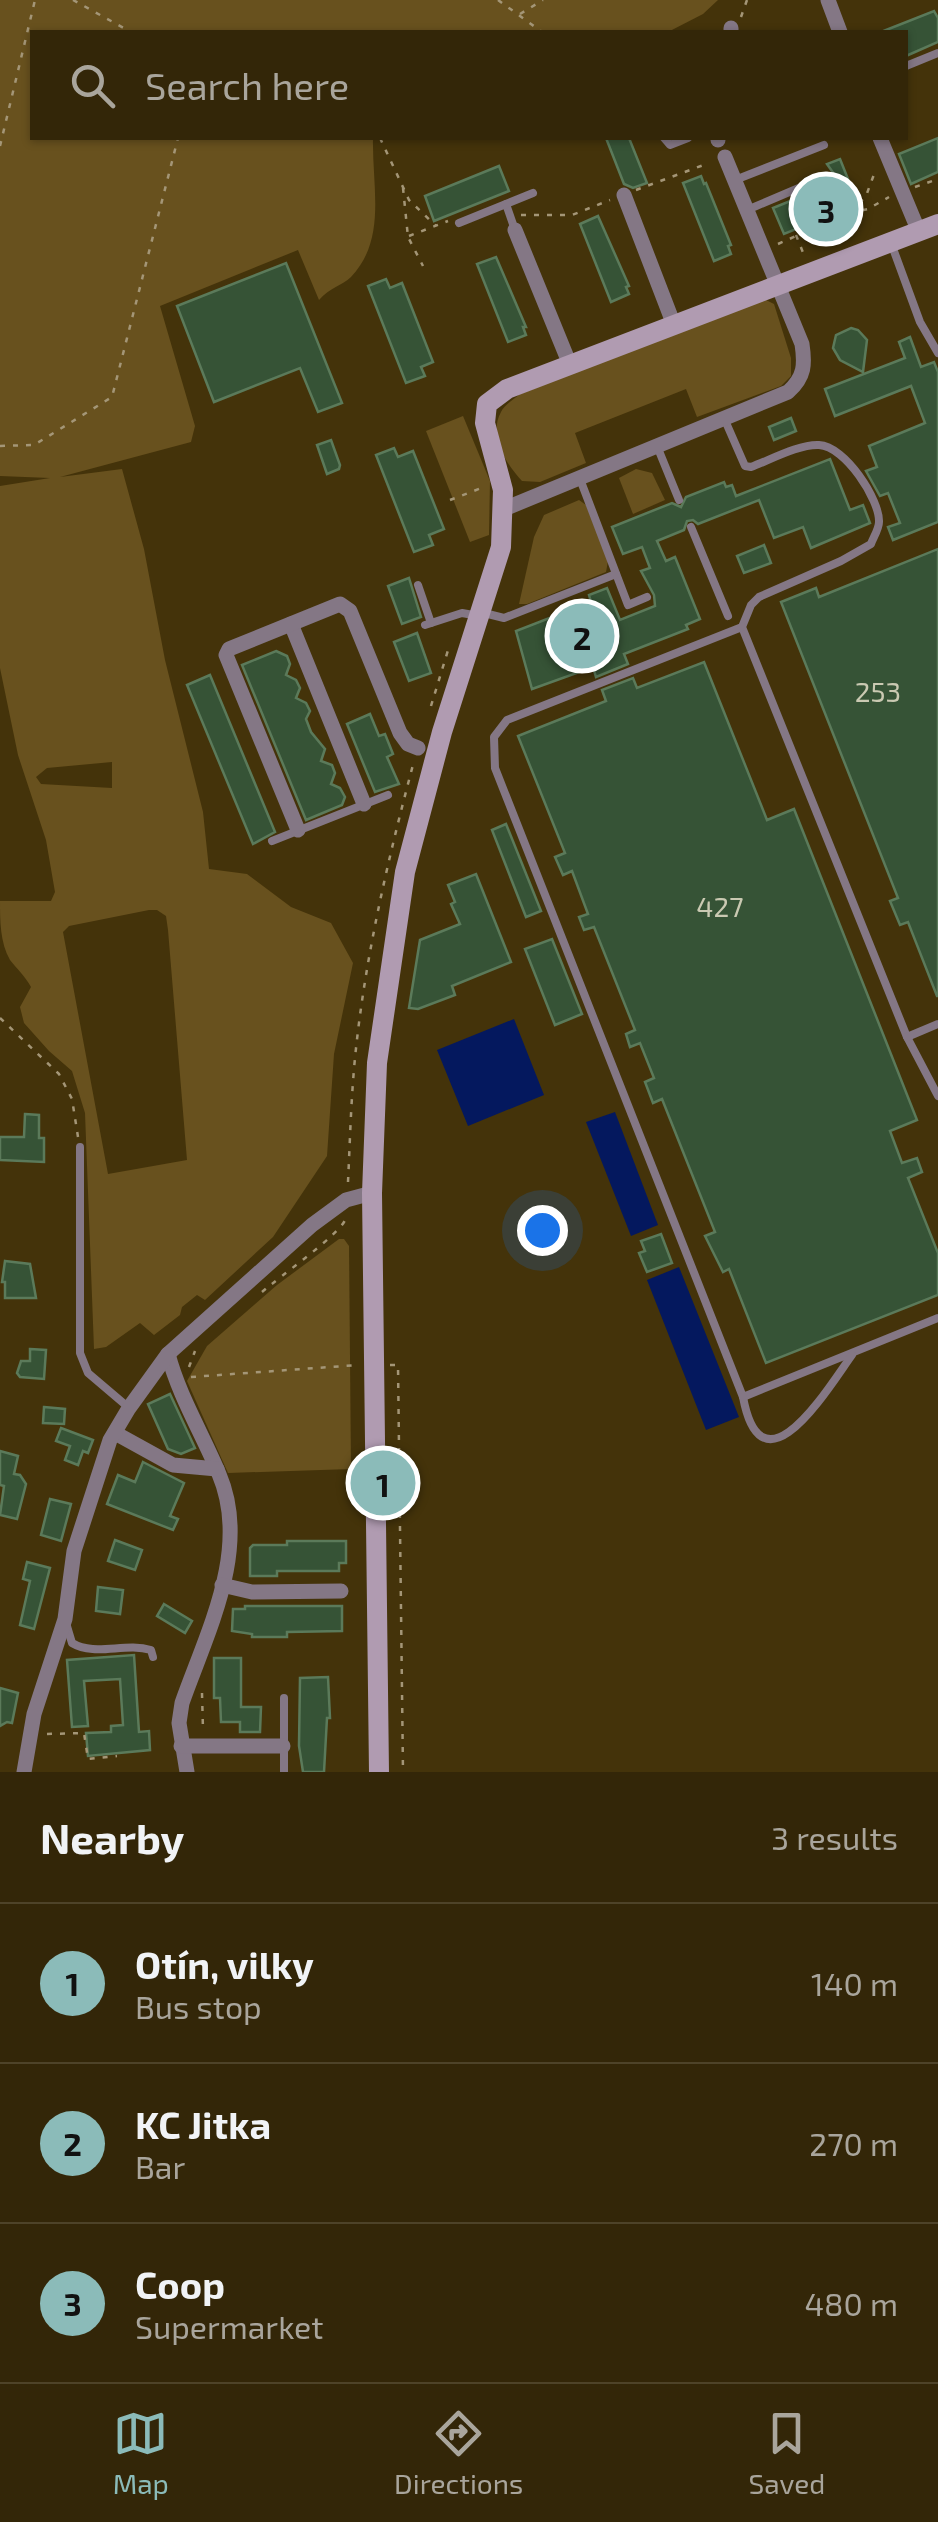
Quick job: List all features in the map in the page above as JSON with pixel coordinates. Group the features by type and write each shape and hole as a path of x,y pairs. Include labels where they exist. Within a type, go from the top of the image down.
{"street":[{"path":"828,0 839,30"},
{"path":"379,1772 372,1193 377,1063 388,974 427,752 501,547 504,509 500,475 485,422 487,404 507,388 569,360 929,228 895,194 882,141"},
{"path":"504,509 788,392 803,372 802,344 725,157"},
{"path":"624,195 674,324"},
{"path":"512,222 569,360"},
{"path":"298,830 226,655 229,649 340,604 350,611 400,734 408,744 427,752"},
{"path":"290,624 364,804"},
{"path":"24,1772 30,1734 65,1619 74,1550 115,1432 168,1354 312,1225 346,1200 372,1193"},
{"path":"168,1354 225,1490 231,1526 231,1550 222,1586 182,1703 179,1723 186,1772"},
{"path":"115,1432 173,1464 217,1470"},
{"path":"222,1586 252,1592 341,1591"},
{"path":"181,1746 283,1746"}],"lane":[{"path":"908,65 938,53"},
{"path":"735,180 824,146"},
{"path":"747,210 827,176"},
{"path":"458,222 532,193"},
{"path":"506,204 512,222"},
{"path":"892,243 920,322 938,353"},
{"path":"724,418 745,466 809,446 822,444 834,450 856,467 879,523 871,544 759,597 750,606 742,627 908,1036 938,1096"},
{"path":"657,446 680,500"},
{"path":"580,478 628,605 647,597"},
{"path":"691,527 728,616"},
{"path":"418,585 428,624 462,612 504,618 616,574"},
{"path":"742,627 513,717 497,729 492,745 495,768 754,1431 767,1438 784,1436 808,1417 854,1352"},
{"path":"272,841 388,795"},
{"path":"908,1036 938,1024"},
{"path":"80,1147 80,1352 88,1373 130,1408"},
{"path":"743,1397 938,1318"},
{"path":"65,1619 72,1642 80,1648 134,1646 151,1650 153,1658"},
{"path":"284,1698 284,1772"}],"path":[{"path":"0,146 34,0"},
{"path":"73,0 126,30"},
{"path":"498,0 539,30"},
{"path":"519,15 543,0"},
{"path":"731,30 743,16 746,0"},
{"path":"0,446 34,445 112,396 177,140"},
{"path":"381,140 414,208 436,226 408,237"},
{"path":"784,242 858,207 870,186 882,141"},
{"path":"512,222 572,215 725,157"},
{"path":"848,213 868,209 895,194 938,179"},
{"path":"402,187 408,237 424,266"},
{"path":"796,234 807,261"},
{"path":"450,500 495,484"},
{"path":"0,1018 59,1074 72,1099 80,1147"},
{"path":"258,1295 342,1230 346,1200"},
{"path":"184,1378 196,1349"},
{"path":"30,1734 84,1732 88,1759 117,1756"}],"shaded area":[{"path":"0,0 718,0 703,14 672,30 30,30 30,140 373,140 374,229 362,262 351,277 319,300 298,250 160,306 195,426 191,442 60,477 122,469 144,549 165,660 203,812 209,869 247,874 291,907 331,923 353,963 334,1054 327,1156 273,1237 205,1300 197,1295 182,1307 180,1315 154,1335 140,1323 106,1347 94,1349 85,1113 72,1071 24,1023 20,1007 31,987 10,960 1,924 0,901 51,901 55,892 46,840 18,755 0,668 0,486 50,478 0,476","holes":["112,762 112,788 41,784 36,777 47,768","157,910 166,916 168,930 187,1160 108,1174 63,932 69,926"]},
{"path":"764,299 774,304 791,358 791,376 781,386 697,417 686,389 575,433 586,463 540,482 522,481 510,466 498,439 498,421 504,407 520,394"},
{"path":"463,416 490,481 489,535 470,542 426,431"},
{"path":"636,469 652,473 665,500 633,514 619,478"},
{"path":"579,500 586,505 608,561 606,572 519,604 534,537 544,515"},
{"path":"514,1019 544,1095 468,1126 437,1050"},
{"path":"615,1112 658,1225 631,1236 586,1122"},
{"path":"339,1239 349,1246 351,1469 228,1473 187,1381 207,1346 277,1285"},
{"path":"679,1267 739,1417 706,1430 647,1280"}],"building":[{"path":"934,11 938,18 938,42 908,55 908,30 886,30"},
{"path":"938,138 938,172 911,184 899,154"},
{"path":"607,140 630,140 647,183 633,188 624,184"},
{"path":"840,159 858,204 784,234 773,208 835,183 827,164"},
{"path":"499,166 509,191 434,221 425,196"},
{"path":"701,176 731,245 731,254 714,261 683,183"},
{"path":"598,216 629,286 629,294 611,302 580,224"},
{"path":"496,257 526,327 526,335 508,342 477,264"},
{"path":"286,263 342,403 318,412 300,368 214,402 177,306"},
{"path":"386,279 390,288 402,283 433,362 421,367 425,376 406,383 368,286"},
{"path":"851,328 867,340 863,372 840,360 833,348 836,335"},
{"path":"910,337 921,367 934,362 938,372 938,522 893,540 888,527 900,523 888,493 880,496 866,471 877,467 869,446 925,423 911,386 835,416 825,389 905,358 899,342"},
{"path":"791,418 796,431 774,440 769,427"},
{"path":"331,440 340,465 327,474 317,445"},
{"path":"394,448 398,457 413,451 444,529 429,535 433,545 414,552 376,455"},
{"path":"830,459 850,510 863,505 870,523 811,548 803,527 774,538 759,500 698,524 687,521 684,530 657,541 666,561 675,557 700,619 686,625 688,629 624,654 628,664 596,677 593,667 532,689 516,631 591,602 589,595 607,588 620,620 655,606 654,595 641,571 650,568 642,547 623,554 612,527 672,503 681,507 686,497 724,482 726,487 732,485 736,496"},
{"path":"764,545 771,563 744,573 737,556"},
{"path":"938,549 937,996 908,922 900,925 890,901 898,898 781,602 816,588 819,597"},
{"path":"409,578 421,617 402,624 388,586"},
{"path":"417,633 431,673 409,681 394,642"},
{"path":"276,651 287,656 290,664 286,675 296,680 300,688 296,698 306,703 311,732 325,749 321,761 332,765 335,773 331,784 340,788 345,797 342,805 306,820 242,665"},
{"path":"704,662 767,820 794,809 917,1120 890,1131 902,1163 917,1158 922,1172 908,1178 938,1253 938,1295 766,1363 729,1269 723,1272 705,1236 715,1232 662,1099 653,1103 645,1082 654,1078 640,1043 630,1047 626,1034 635,1030 594,927 584,930 579,917 588,914 572,871 563,875 555,857 565,853 518,736 606,701 602,690 633,678 637,688"},
{"path":"210,675 275,832 253,844 187,685"},
{"path":"370,714 379,736 385,734 393,754 387,757 399,784 375,792 347,724"},
{"path":"506,824 541,911 526,917 492,830"},
{"path":"476,874 511,962 452,986 455,995 418,1009 409,1008 420,940 460,924 448,885"},
{"path":"552,939 582,1014 555,1025 525,949"},
{"path":"25,1114 39,1115 44,1162 0,1160 0,1137 24,1137"},
{"path":"661,1234 672,1263 647,1272 639,1253 645,1251 641,1241"},
{"path":"5,1261 30,1264 36,1298 5,1298"},
{"path":"30,1349 46,1350 44,1379 20,1377 17,1373 21,1361 30,1361"},
{"path":"170,1394 195,1448 181,1454 168,1449 148,1404"},
{"path":"44,1407 65,1409 64,1424 43,1423"},
{"path":"61,1428 93,1440 78,1465 65,1460 70,1446 56,1441"},
{"path":"0,1451 18,1456 14,1474 20,1475 26,1484 17,1519 0,1515 4,1486 0,1485"},
{"path":"143,1462 184,1483 170,1516 178,1519 173,1530 107,1504 118,1475 135,1482"},
{"path":"50,1499 71,1504 61,1541 41,1535"},
{"path":"115,1540 142,1550 135,1570 108,1561"},
{"path":"287,1541 346,1541 346,1563 339,1563 339,1571 277,1571 277,1576 250,1576 253,1545 287,1545"},
{"path":"27,1562 50,1568 34,1629 20,1625 30,1581 23,1579"},
{"path":"98,1587 123,1590 120,1614 96,1611"},
{"path":"164,1604 192,1621 185,1633 157,1616"},
{"path":"342,1606 342,1631 252,1637 232,1631 233,1609"},
{"path":"134,1655 139,1732 149,1731 150,1750 88,1756 86,1733 111,1732 111,1726 123,1725 120,1679 84,1681 88,1726 72,1727 67,1660"},
{"path":"214,1658 241,1658 241,1707 261,1707 260,1732 240,1732 240,1722 221,1722 220,1698 214,1698"},
{"path":"328,1677 330,1718 324,1772 303,1772 299,1746 300,1678"},
{"path":"0,1688 18,1693 12,1723 0,1726"}],"place":[{"name":"Coop","path":"826,209"},
{"name":"KC Jitka","path":"582,636"},
{"name":"Otín, vilky","path":"383,1483"}]}
